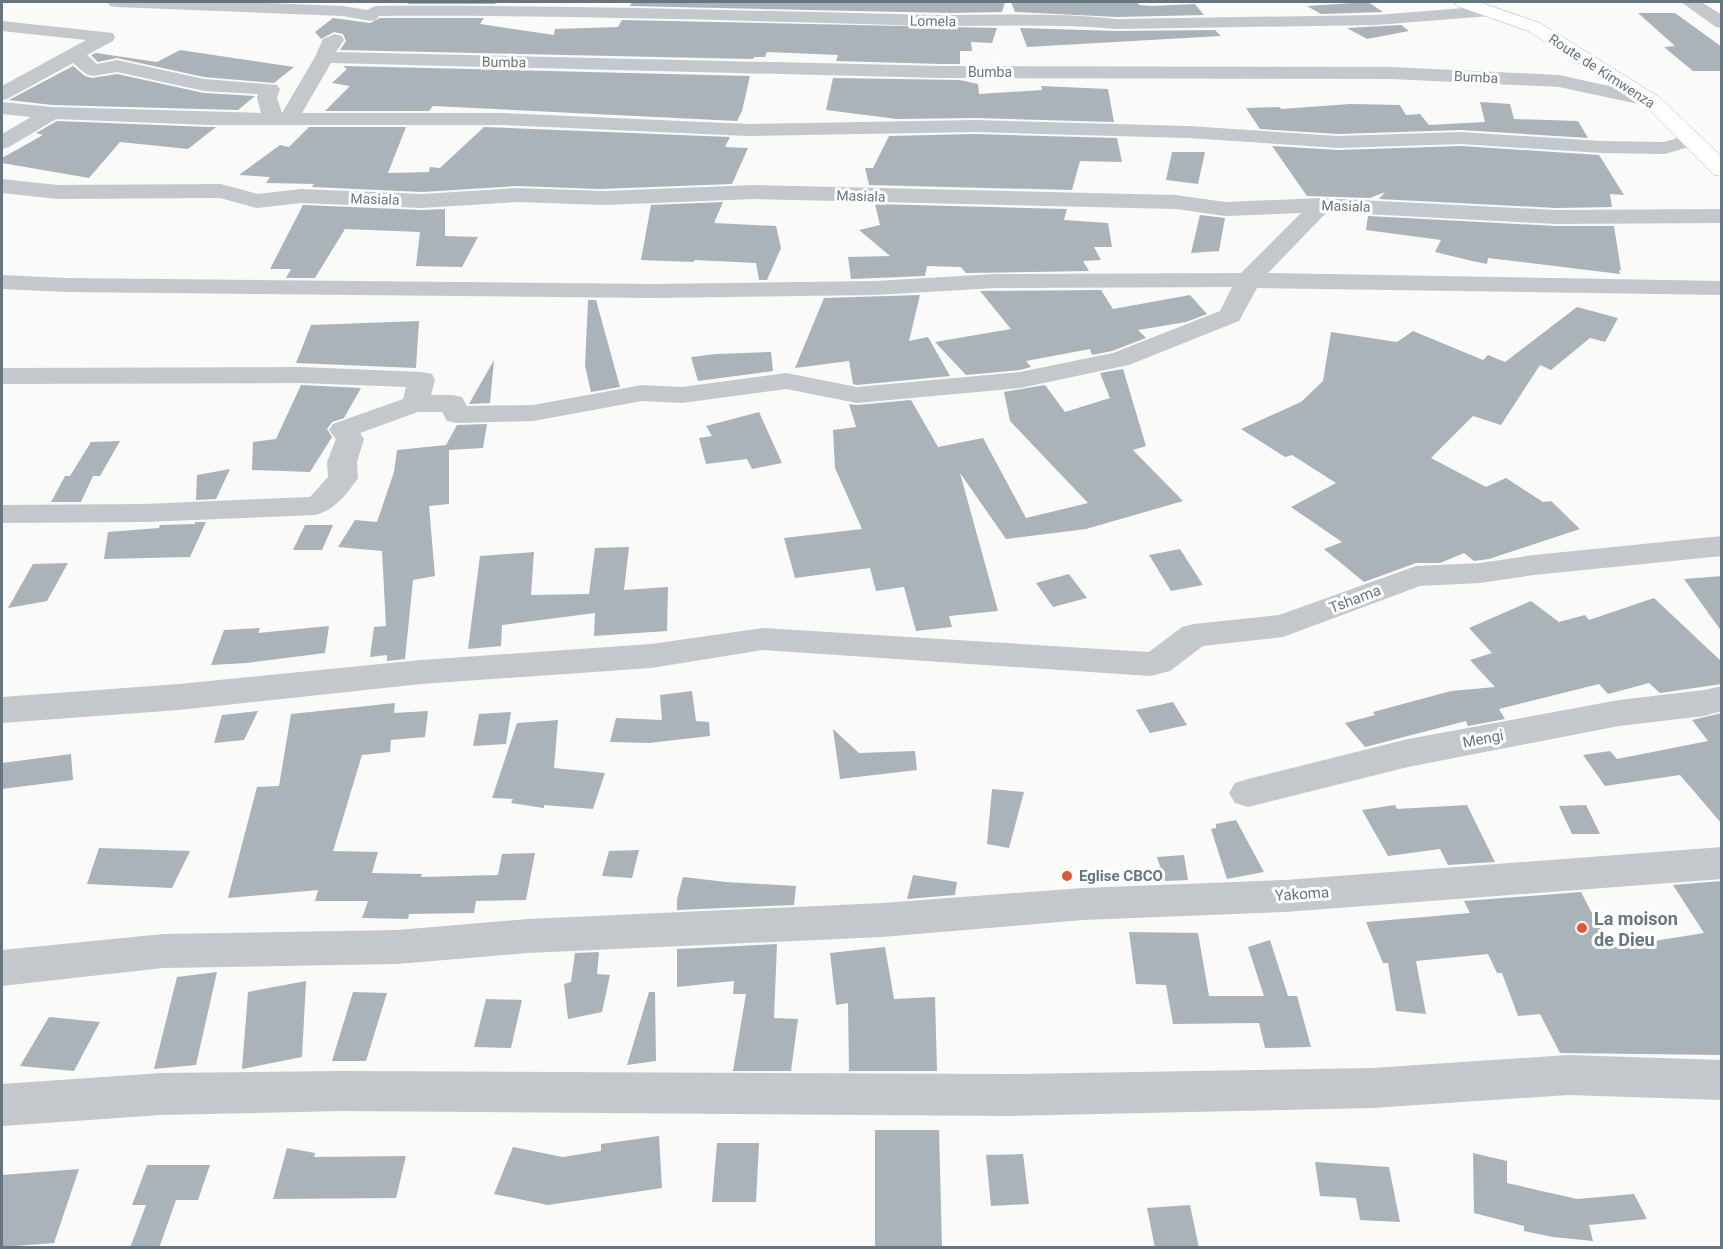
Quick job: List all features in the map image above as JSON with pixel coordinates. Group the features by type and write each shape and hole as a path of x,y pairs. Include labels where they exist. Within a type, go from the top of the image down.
{"street":[{"name":"Lomela","path":"116,2 334,11 569,10 967,22 1079,20 1117,24 1383,20 1490,11"},
{"name":"Route de Kimwenza","path":"1463,2 1534,27 1652,101 1722,171"},
{"path":"1690,2 1722,23"},
{"path":"281,118 325,57 330,43 377,10"},
{"path":"2,26 106,37 2,94"},
{"path":"74,54 93,70 117,66 204,85 270,89 267,98 281,118"},
{"name":"Bumba","path":"325,57 941,72 1392,73 1558,81 1652,101"},
{"path":"111,115 129,91 157,73"},
{"path":"2,108 52,113 208,119 529,120 748,130 1011,127 1188,132 1338,142 1461,138 1602,147 1665,148 1691,140"},
{"path":"2,143 52,113"},
{"name":"Masiala","path":"2,186 58,192 221,191 257,201 301,196 422,201 517,195 605,198 754,192 1176,202 1225,209 1321,205 1556,217 1722,216"},
{"path":"2,514 144,513 315,506 321,503 343,478 342,462 350,437 343,430 415,404 452,404 457,415 533,413 642,393 682,395 786,381 857,395 1020,380 1120,359 1230,316 1248,280 1321,205"},
{"path":"2,282 66,285 653,291 875,288 995,281 1248,280 1722,288"},
{"path":"2,376 301,375 422,380 424,381 415,404"},
{"name":"Tshama","path":"2,710 179,698 421,672 651,656 763,639 1150,664 1158,663 1194,635 1283,626 1416,576 1480,573 1534,565 1722,546"},
{"name":"Mengi","path":"1248,794 1408,753 1619,713 1704,703 1722,698"},
{"name":"Yakoma","path":"2,968 163,951 397,947 528,936 882,920 1083,904 1285,896 1722,863"},
{"path":"2,1105 161,1094 342,1091 1010,1095 1372,1088 1568,1075 1722,1080"}],"building":[{"path":"410,2 497,2 495,4 407,4"},
{"path":"632,2 1005,2 1002,12 950,13 630,6"},
{"path":"1011,2 1138,2 1139,5 1152,6 1195,4 1204,15 1117,17 1015,12"},
{"path":"1368,2 1383,12 1321,14 1307,6"},
{"path":"1638,13 1675,13 1722,47 1722,71 1693,71 1664,47 1675,46"},
{"path":"333,18 370,23 380,18 484,18 480,24 554,35 555,29 618,27 622,20 997,28 992,43 971,42 972,51 960,51 960,64 941,64 836,61 838,55 767,52 765,57 754,57 753,59 340,50 346,41 343,34 334,32 321,39 315,32"},
{"path":"1401,25 1409,31 1367,39 1347,28"},
{"path":"1020,28 1117,31 1215,30 1221,36 1027,47"},
{"path":"180,50 294,67 274,83 204,77 117,58 98,62 91,55 96,53 157,62"},
{"path":"73,66 85,76 92,78 117,74 204,93 255,96 238,110 52,105 9,100"},
{"path":"343,66 750,76 742,111 737,121 433,106 429,111 325,111 350,86 332,83 347,69"},
{"path":"833,78 960,80 978,84 979,94 1042,90 1041,86 1108,89 1114,122 976,118 897,119 826,110"},
{"path":"1480,102 1510,104 1514,119 1578,121 1588,138 1461,130 1338,134 1260,129 1246,108 1280,107 1281,109 1350,104 1400,105 1406,115 1420,114 1429,125 1485,122"},
{"path":"57,121 216,127 188,149 120,142 89,178 2,163 2,158 43,135 36,133"},
{"path":"309,127 406,127 388,173 429,172 430,167 440,168 484,127 730,137 725,147 748,148 732,184 599,189 517,186 422,192 266,183 270,177 239,175 280,145 289,147"},
{"path":"976,134 1117,138 1122,162 1080,161 1072,190 869,185 865,168 873,168 889,136"},
{"path":"1272,146 1338,150 1461,146 1599,155 1624,195 1610,194 1612,207 1556,208 1379,199 1385,192 1370,198 1307,196"},
{"path":"1172,152 1205,152 1198,184 1166,180"},
{"path":"723,202 714,223 776,226 781,248 767,280 759,280 756,263 641,260 651,205"},
{"path":"875,204 1067,209 1064,220 1108,223 1112,247 1094,247 1101,260 1083,261 1089,271 966,273 961,267 927,266 925,276 851,279 848,257 890,256 859,230 880,225"},
{"path":"303,205 445,209 445,236 478,237 462,267 416,266 420,232 345,229 315,278 286,278 291,269 270,269"},
{"path":"1200,215 1225,218 1219,251 1191,253"},
{"path":"1368,216 1556,226 1614,226 1621,270 1619,270 1620,274 1488,258 1487,264 1472,261 1435,252 1441,240 1366,230"},
{"path":"1101,290 1113,309 1190,295 1207,314 1186,322 1138,330 1146,338 1112,351 1092,355 1090,349 1026,361 1031,367 1020,370 966,375 935,342 1011,329 980,291"},
{"path":"920,295 909,341 928,337 950,376 857,385 853,384 849,361 795,368 824,298"},
{"path":"588,300 596,300 620,387 591,392 585,366"},
{"path":"1577,307 1618,318 1605,342 1590,338 1551,370 1540,365 1501,425 1473,416 1431,458 1486,487 1506,478 1543,502 1551,501 1580,529 1489,559 1474,561 1464,553 1440,563 1416,563 1364,582 1324,549 1342,542 1291,507 1336,483 1292,455 1285,457 1241,429 1301,402 1323,381 1331,332 1397,342 1413,331 1483,360 1488,355 1505,362"},
{"path":"419,321 416,368 296,363 311,325"},
{"path":"771,352 773,371 698,381 691,357 716,354"},
{"path":"494,360 490,403 469,404"},
{"path":"1123,369 1146,446 1133,450 1183,501 1086,529 1006,539 960,473 998,611 949,616 952,627 916,631 904,587 876,591 870,568 795,578 784,538 862,529 835,468 833,430 856,427 849,404 911,400 938,447 983,438 1026,518 1088,503 1010,421 1004,392 1045,385 1065,412 1110,398 1100,373"},
{"path":"301,385 361,388 344,418 332,422 327,429 332,437 310,472 252,470 253,442 276,439"},
{"path":"759,412 782,463 752,469 747,459 706,464 699,438 712,436 706,426"},
{"path":"487,424 483,448 449,450 449,504 429,506 435,576 413,580 405,659 387,661 387,655 370,657 374,627 386,626 382,551 338,547 355,520 377,522 394,472 397,450 446,445 457,425"},
{"path":"120,441 100,476 93,476 81,502 51,502 65,476 70,476 91,442"},
{"path":"230,469 216,499 196,500 197,475"},
{"path":"195,522 206,522 190,557 104,559 108,532 159,528 160,525 195,524"},
{"path":"305,525 333,525 322,550 293,550"},
{"path":"629,547 624,590 668,587 667,631 594,636 595,613 502,625 501,646 468,649 480,556 534,552 531,595 589,594 595,548"},
{"path":"1180,549 1203,585 1171,591 1149,555"},
{"path":"68,563 47,601 8,608 33,564"},
{"path":"1069,574 1087,598 1053,607 1036,583"},
{"path":"1722,576 1722,632 1684,579"},
{"path":"1654,598 1722,662 1722,684 1660,693 1649,683 1608,694 1599,684 1499,709 1505,719 1468,726 1466,721 1365,747 1345,723 1375,715 1373,712 1451,691 1495,687 1470,660 1492,653 1469,628 1531,601 1559,622 1585,615 1589,620"},
{"path":"329,626 325,653 211,665 224,630 260,628 258,633"},
{"path":"692,691 696,721 709,722 710,736 649,743 610,742 616,718 662,720 660,695"},
{"path":"1173,702 1187,725 1150,733 1136,710"},
{"path":"395,703 394,713 428,711 425,737 391,740 390,752 362,755 333,851 378,852 372,873 422,874 421,877 498,875 502,854 535,853 526,900 476,901 474,913 409,914 408,919 362,918 368,901 315,901 318,890 228,898 257,787 279,786 291,714"},
{"path":"258,711 244,740 214,743 222,715"},
{"path":"511,712 506,744 473,746 479,714"},
{"path":"1722,713 1722,824 1680,775 1605,786 1583,755 1610,751 1617,759 1708,741 1692,720"},
{"path":"558,720 554,768 605,773 593,809 544,805 544,808 511,803 513,799 492,798 517,723"},
{"path":"833,729 859,753 915,751 917,770 840,779"},
{"path":"71,754 73,780 2,789 2,763"},
{"path":"992,789 1024,792 1009,848 987,844"},
{"path":"1395,805 1397,809 1467,805 1495,862 1448,865 1440,849 1388,856 1362,810"},
{"path":"1586,805 1600,834 1572,834 1559,806"},
{"path":"1236,820 1264,872 1227,879 1211,829 1216,828 1216,824"},
{"path":"99,848 190,851 172,888 87,884"},
{"path":"639,850 632,878 602,876 609,851"},
{"path":"1184,855 1188,880 1165,881 1157,857"},
{"path":"913,875 957,882 955,895 907,899"},
{"path":"683,877 796,886 794,905 677,910 677,899"},
{"path":"1722,881 1722,1055 1560,1053 1540,1014 1518,1016 1502,973 1497,973 1488,954 1416,961 1426,1014 1396,1011 1388,963 1383,963 1366,922 1470,913 1464,901 1581,892 1610,948 1704,933 1673,885"},
{"path":"1129,932 1198,933 1209,996 1264,996 1248,947 1270,940 1288,996 1297,996 1311,1047 1265,1048 1259,1023 1173,1024 1166,985 1136,984"},
{"path":"777,944 774,1018 798,1019 791,1071 733,1071 746,994 733,994 734,981 677,987 677,949"},
{"path":"885,947 894,999 935,997 937,1071 849,1071 848,1003 836,1005 830,953"},
{"path":"599,952 597,974 610,975 602,1012 568,1019 564,984 571,982 575,953"},
{"path":"217,972 196,1065 154,1069 177,977"},
{"path":"306,981 302,1057 242,1069 248,992"},
{"path":"353,992 387,993 366,1061 332,1061"},
{"path":"649,992 655,992 656,1061 627,1065"},
{"path":"486,999 522,1000 511,1048 474,1047"},
{"path":"49,1017 100,1022 74,1071 20,1066"},
{"path":"875,1130 939,1130 942,1248 875,1248"},
{"path":"659,1136 662,1188 548,1205 494,1194 513,1147 563,1157 601,1151 601,1144"},
{"path":"717,1143 759,1143 756,1202 712,1202"},
{"path":"287,1148 315,1153 314,1157 406,1156 396,1198 273,1199"},
{"path":"1473,1153 1507,1161 1507,1183 1577,1199 1634,1194 1647,1219 1589,1225 1593,1241 1524,1231 1524,1226 1474,1213"},
{"path":"1023,1154 1029,1204 991,1206 986,1155"},
{"path":"1315,1162 1389,1167 1400,1222 1360,1220 1356,1198 1320,1196"},
{"path":"147,1165 210,1165 198,1200 176,1200 159,1248 130,1248 146,1205 132,1205"},
{"path":"79,1169 54,1243 2,1247 2,1175"},
{"path":"1190,1205 1199,1248 1155,1248 1147,1208"}],"place":[{"name":"Eglise CBCO","path":"1067,876"},
{"name":"La moison de Dieu","path":"1582,928"}]}
